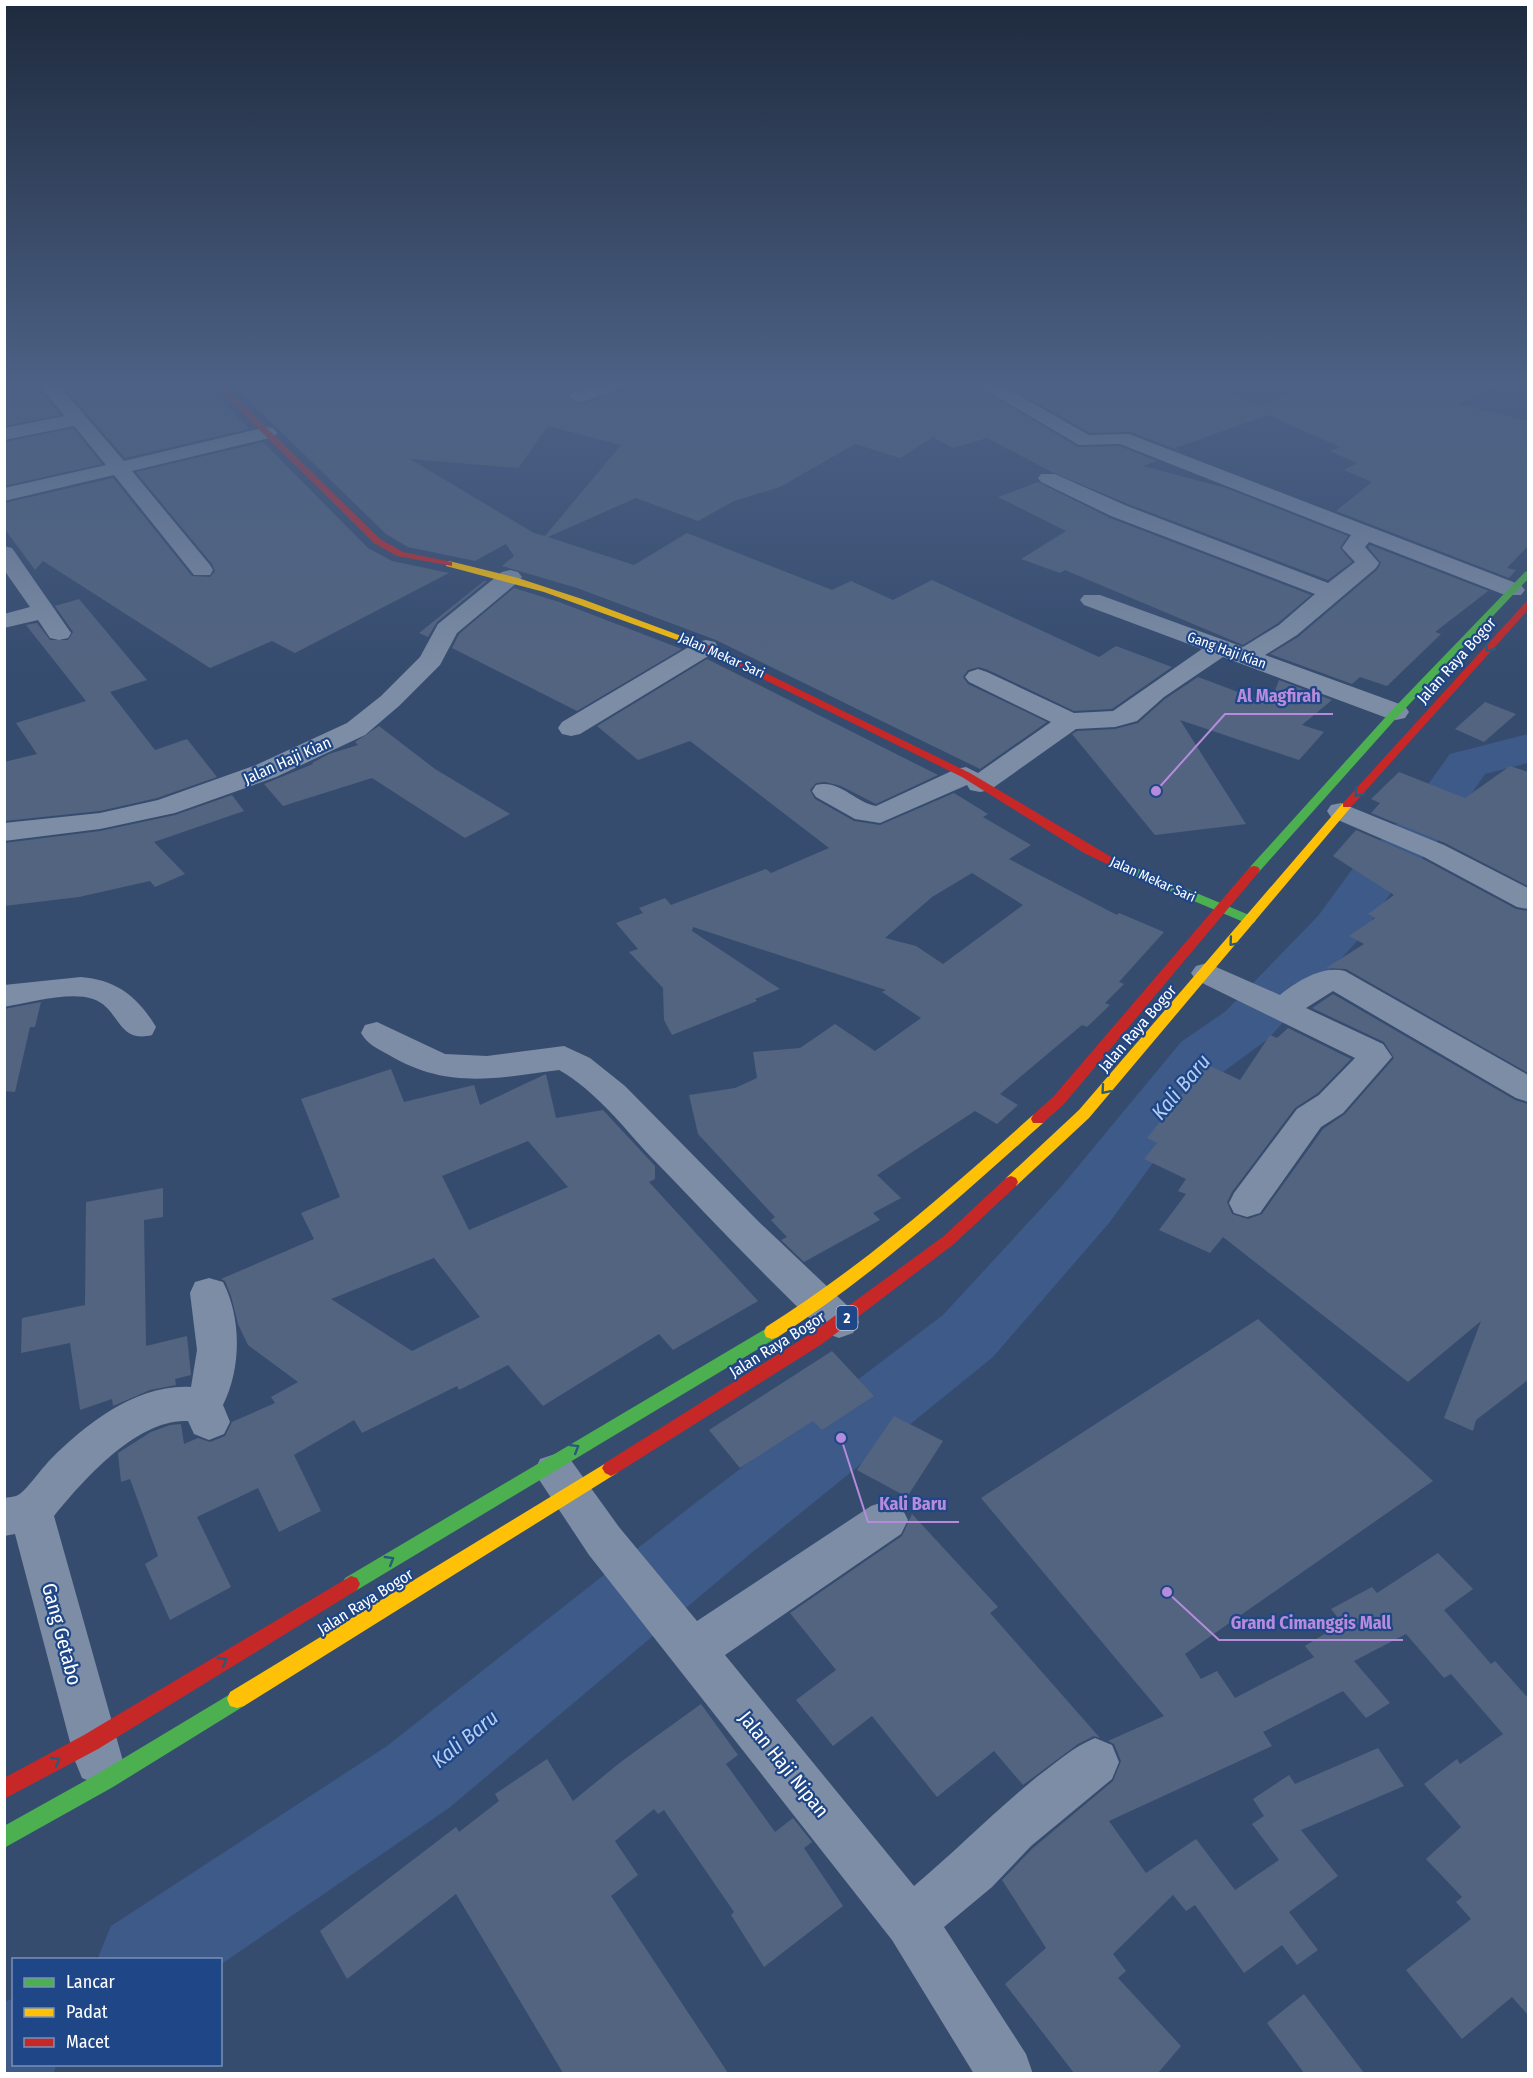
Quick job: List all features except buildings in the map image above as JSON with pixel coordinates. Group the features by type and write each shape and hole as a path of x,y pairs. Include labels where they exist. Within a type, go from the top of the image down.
{"main road":[{"name":"Jalan Mekar Sari","path":"314,479 377,541 400,555 510,577 568,595 706,647 973,780 1088,850 1250,920"},
{"name":"Jalan Raya Bogor","path":"4,1838 98,1761 829,1313 922,1224 1059,1100 1290,827 1396,712 1523,590"},
{"name":"Jalan Raya Bogor","path":"4,1789 98,1761 949,1240 1084,1114 1207,973 1523,590"},
{"path":"1290,827 1318,838"}],"street":[{"path":"4,495 72,479"},
{"path":"128,479 202,570"},
{"path":"1050,479 1119,511 1330,592"},
{"path":"1227,479 1523,590"},
{"path":"1245,657 1288,630 1330,592 1368,563 1353,548 1364,532"},
{"path":"6,557 59,633"},
{"name":"Jalan Haji Kian","path":"4,832 90,822 165,807 266,771 356,729 390,701 431,660 447,629 510,577"},
{"name":"Gang Haji Kian","path":"1092,600 1396,712"},
{"path":"4,621 44,611"},
{"path":"571,728 706,647"},
{"path":"978,677 1070,721 1115,719 1128,715 1155,692 1220,648"},
{"path":"826,791 865,813 880,815 973,780 1070,721"},
{"path":"1341,811 1434,851 1528,900"},
{"path":"1207,973 1371,1052 1375,1058 1331,1104 1309,1118 1247,1203"},
{"path":"1283,1009 1303,993 1334,978 1528,1090"},
{"path":"4,996 73,988 102,991 123,1006 140,1027"},
{"path":"377,1033 414,1055 443,1066 465,1068 564,1058 578,1065 597,1078 829,1313"},
{"path":"18,1515 74,1463 122,1424 186,1401 205,1413 217,1374 219,1358 209,1293"},
{"name":"Jalan Haji Nipan","path":"559,1479 604,1541 910,1922 1005,2073"},
{"name":"Gang Getabo","path":"18,1515 98,1761"},
{"path":"685,1640 886,1520"},
{"path":"910,1922 974,1869 1013,1828 1095,1762"}],"waterway":[{"name":"Kali Baru","path":"148,1958 418,1777 722,1529 968,1336 1085,1205 1163,1103 1202,1057 1247,1025 1338,928 1373,879 1426,823 1467,764 1528,749"},
{"name":"Kali Baru","path":"4,2054 12,2049"}],"traffic: fast":[{"path":"1254,870 1396,712 1528,574"},
{"path":"1117,864 1250,920"},
{"path":"351,1584 772,1332"},
{"path":"4,1838 106,1780 237,1699"}],"traffic: slow":[{"path":"449,564 547,590 706,647"},
{"path":"1011,1182 1084,1114 1347,805"},
{"path":"772,1332 843,1285 877,1259 1038,1119"},
{"path":"237,1699 611,1468"}],"traffic: jam":[{"path":"314,479 377,541 400,554 449,564"},
{"path":"1347,805 1528,605"},
{"path":"706,647 966,775 1088,850 1117,864"},
{"path":"1038,1119 1059,1100 1254,870"},
{"path":"611,1468 816,1339 949,1240 1011,1182"},
{"path":"4,1789 91,1742 351,1584"}],"place":[{"name":"Al Magfirah","path":"1156,791"},
{"name":"Kali Baru","path":"841,1438"},
{"name":"Grand Cimanggis Mall","path":"1167,1592"}]}
